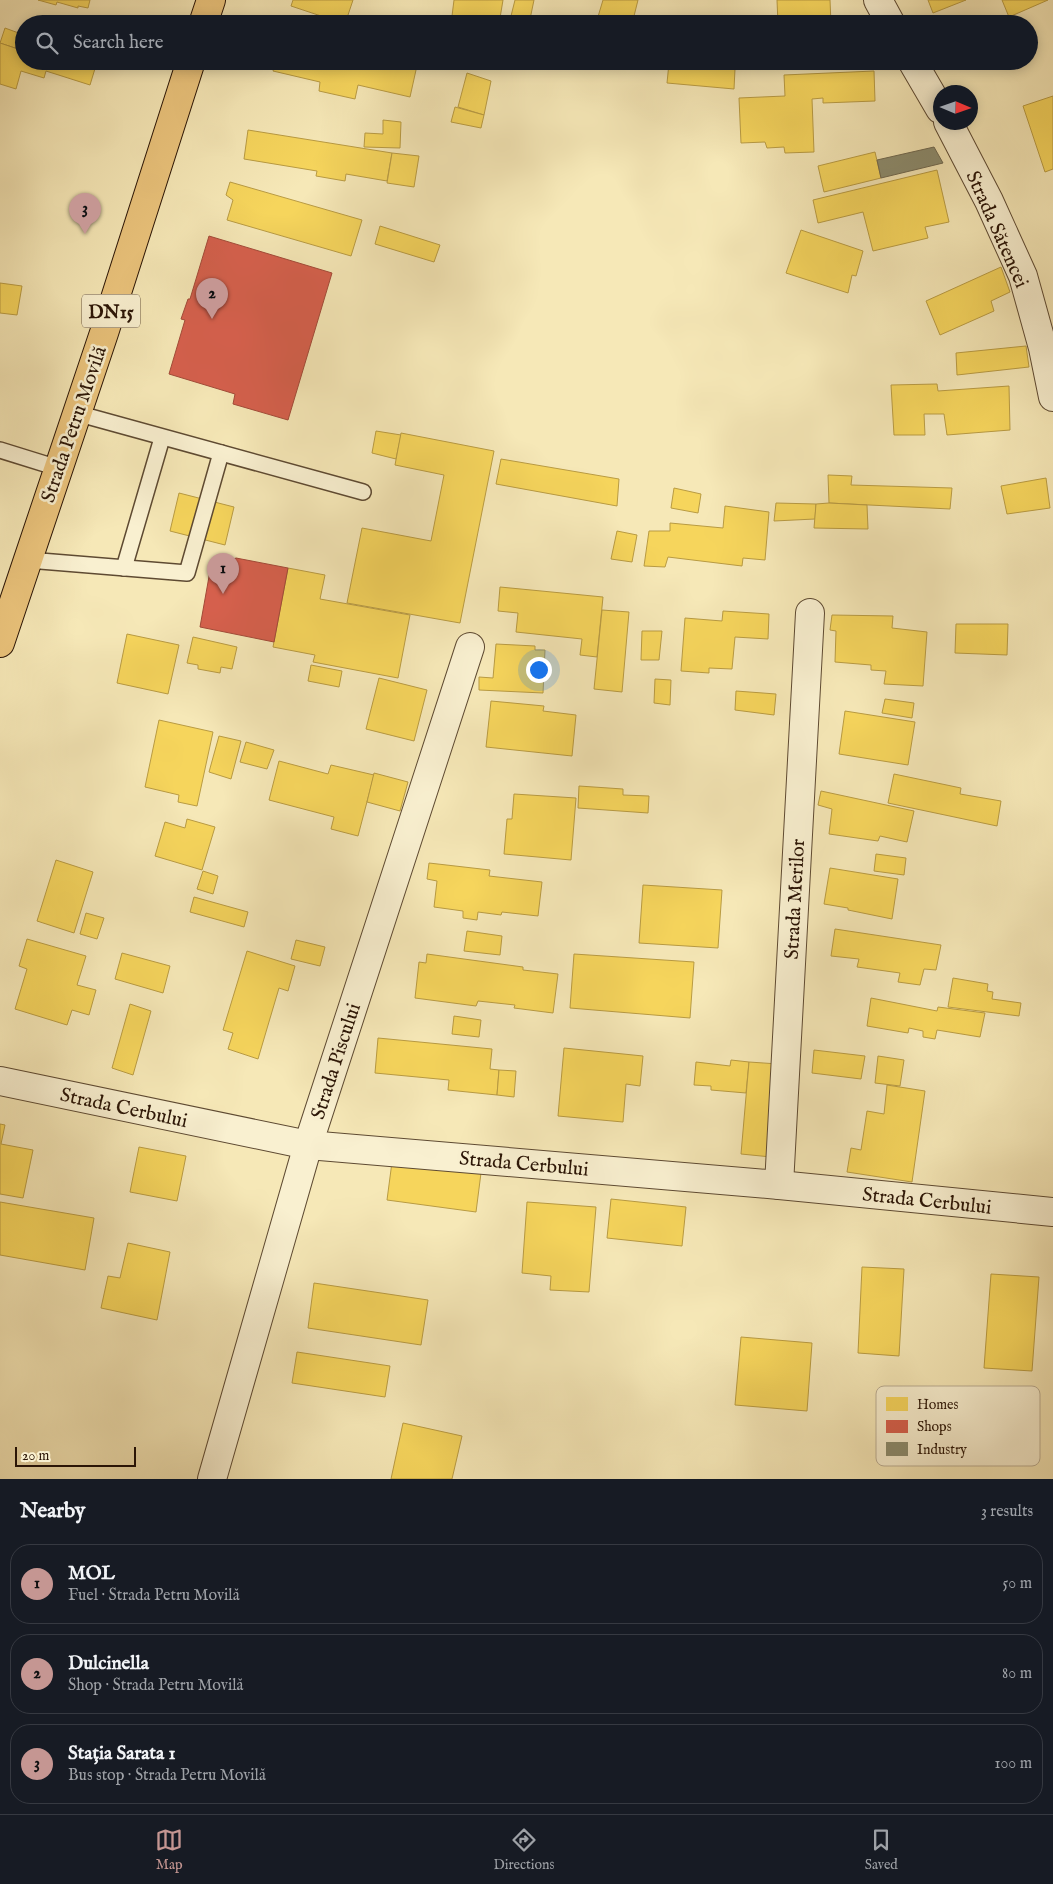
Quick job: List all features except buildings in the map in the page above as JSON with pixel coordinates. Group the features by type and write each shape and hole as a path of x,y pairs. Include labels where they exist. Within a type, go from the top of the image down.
{"main road":[{"path":"206,15 211,0"},
{"name":"Strada Petru Movilă","path":"0,643 188,70"}],"street":[{"path":"878,0 886,15"},
{"path":"917,70 933,97"},
{"name":"Strada Sătencei","path":"952,130 989,202 1023,276 1044,348 1053,397"},
{"name":"Strada Merilor","path":"779,1185 810,613"},
{"name":"Strada Piscului","path":"212,1479 308,1145 470,647"},
{"name":"Strada Cerbului","path":"0,1081 308,1145 779,1185 1053,1212"}],"lane":[{"path":"76,413 363,492"},
{"path":"124,568 162,438"},
{"path":"0,450 58,468"},
{"path":"28,560 187,573 221,453"}],"place":[{"name":"Stația Sarata 1","path":"85,234"},
{"name":"Dulcinella","path":"212,319"},
{"name":"MOL","path":"223,594"}]}
